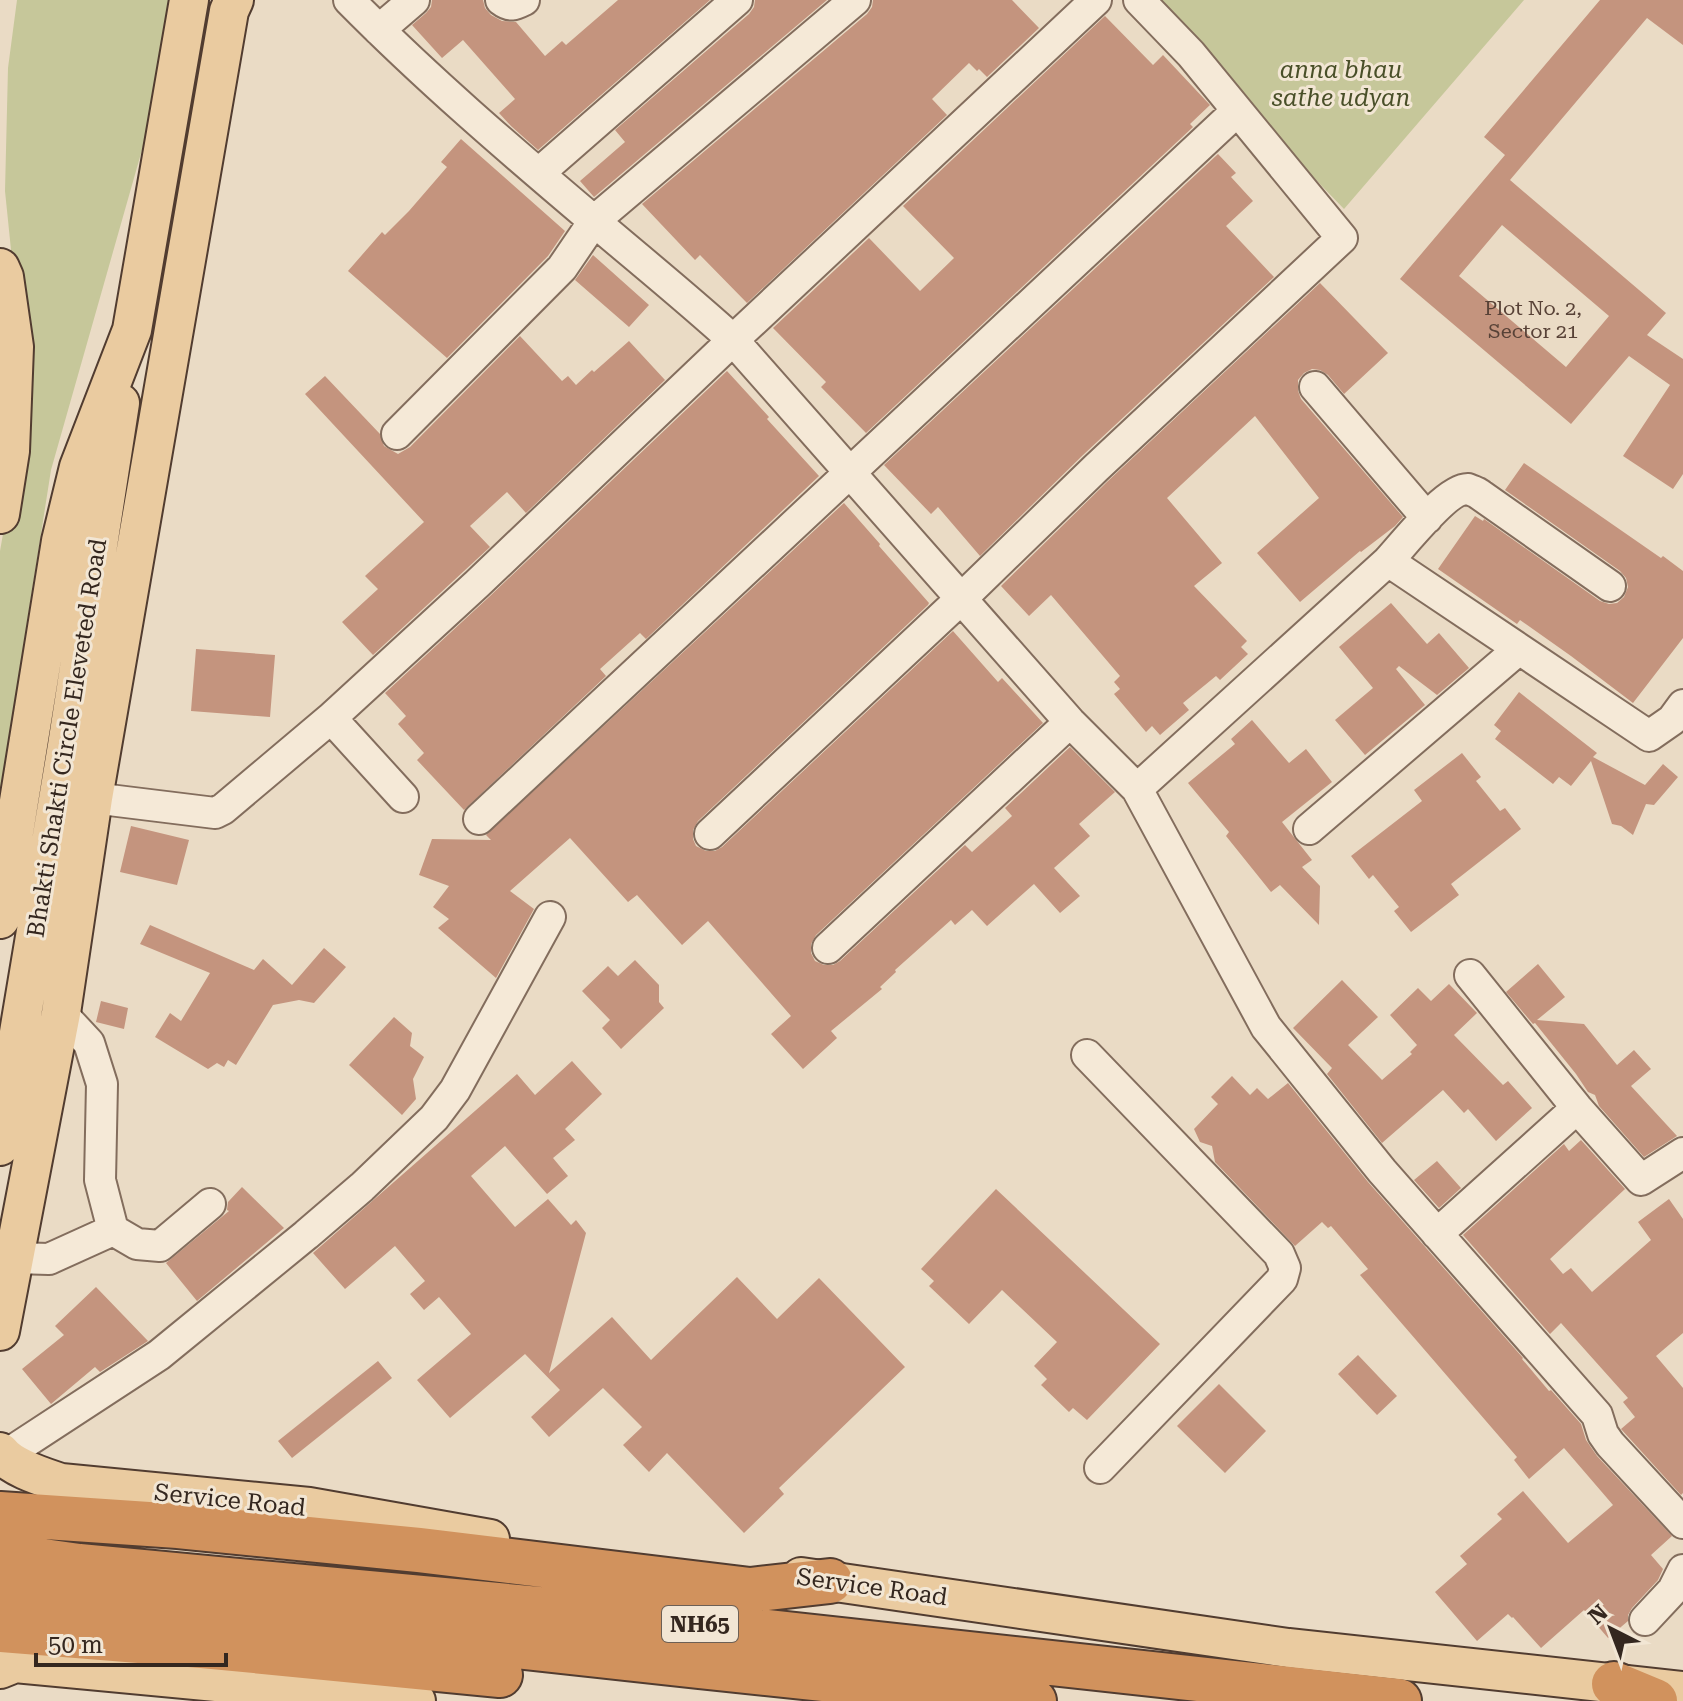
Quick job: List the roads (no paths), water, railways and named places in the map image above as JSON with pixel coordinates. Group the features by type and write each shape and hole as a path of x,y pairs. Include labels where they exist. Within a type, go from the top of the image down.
{"highway":[{"path":"0,1514 178,1526 419,1550 750,1590 830,1581"},
{"name":"NH65","path":"0,1555 95,1567 658,1620 1399,1701"},
{"name":"NH65","path":"0,1589 1034,1701"},
{"path":"0,1630 202,1646 729,1699"},
{"path":"1614,1684 1655,1701"}],"main road":[{"path":"0,919 61,541 79,467 132,330 189,0"},
{"path":"0,1331 61,1013 93,798 229,11 234,0"},
{"path":"0,268 14,347 10,451 0,514"},
{"name":"Bhakti Shakti Circle Eleveted Road","path":"0,1146 132,330"},
{"name":"Service Road","path":"2,1455 33,1473 61,1483 309,1507 480,1537 830,1581 1288,1648 1683,1691"},
{"path":"0,1669 15,1663 416,1701"}],"street":[{"path":"349,0 409,60 733,340 1070,722 1137,789 1266,1027 1382,1171 1597,1415 1610,1444 1683,1523"},
{"path":"379,30 414,0"},
{"path":"501,0 506,5 524,0"},
{"path":"539,173 737,0"},
{"path":"397,434 562,268 594,221 855,0"},
{"path":"93,798 215,813 223,809 331,718 477,584 1096,0"},
{"path":"710,834 1342,238 1191,54 1139,0"},
{"path":"479,819 1237,111"},
{"path":"1315,387 1427,518"},
{"path":"1137,789 1388,561 1443,501 1456,492 1468,489 1479,494 1610,586"},
{"path":"1388,561 1649,736 1672,720 1683,705"},
{"path":"1309,829 1519,649"},
{"path":"331,718 403,797"},
{"path":"828,948 1070,722"},
{"path":"2,1455 159,1355 362,1187 434,1118 476,1054 550,917"},
{"path":"1470,975 1577,1108 1641,1180 1683,1153"},
{"path":"61,1013 89,1043 102,1084 100,1180 113,1230 137,1244 160,1246 210,1204"},
{"path":"1087,1055 1279,1254 1285,1268 1282,1279 1100,1468"},
{"path":"1437,1234 1577,1108"},
{"path":"15,1258 49,1259 113,1230"},
{"path":"1645,1620 1673,1590 1683,1570"}],"park label":[{"name":"anna bhau sathe udyan","path":"1341,84"}]}
